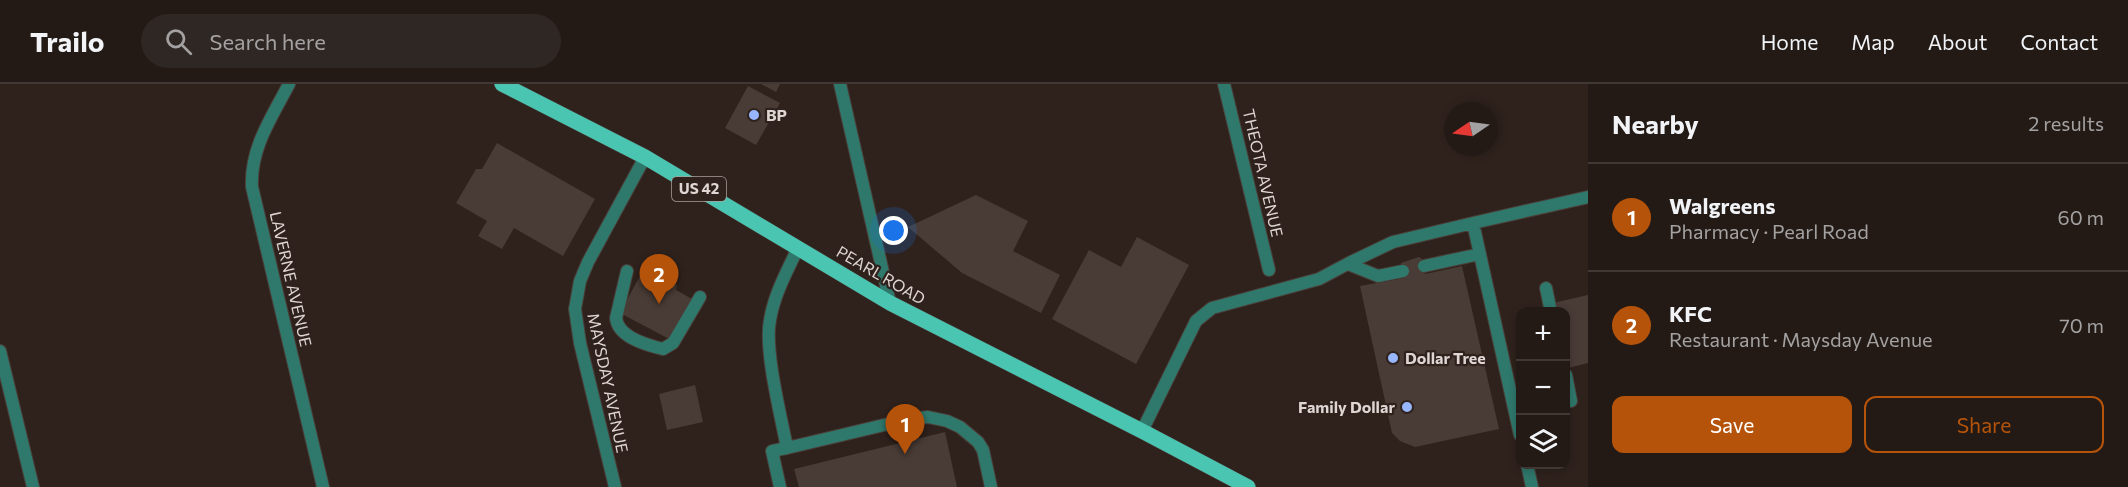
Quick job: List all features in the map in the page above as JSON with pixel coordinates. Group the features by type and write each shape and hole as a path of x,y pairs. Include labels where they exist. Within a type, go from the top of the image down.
{"main road":[{"name":"PEARL ROAD","path":"502,84 645,157 890,303 1248,487"}],"street":[{"name":"LAVERNE AVENUE","path":"289,84 256,149 252,187 323,487"},
{"path":"840,84 890,303"},
{"name":"THEOTA AVENUE","path":"1224,84 1269,270"},
{"name":"MAYSDAY AVENUE","path":"615,487 580,343 575,309 580,281 588,262 645,157"},
{"path":"1142,431 1196,321 1212,308 1320,279 1393,242 1588,197"},
{"path":"1473,223 1516,415"},
{"path":"787,448 772,367 769,323 774,304 798,248"},
{"path":"1424,266 1480,254"},
{"path":"1347,264 1378,276 1403,270"},
{"path":"627,271 616,318 617,324 619,329 628,336 654,347 663,349 673,344 700,297"},
{"path":"1546,288 1550,307"},
{"path":"0,351 33,487"},
{"path":"1570,396 1571,401"},
{"path":"780,487 772,451 905,420 928,417 960,427 978,442 983,450 991,487"},
{"path":"1528,469 1532,487"}],"building":[{"path":"761,84 780,84 776,92"},
{"path":"748,86 780,103 756,145 725,128"},
{"path":"497,143 595,199 563,256 514,228 502,249 478,236 487,221 456,203 476,169 482,169"},
{"path":"976,195 1028,221 1013,251 1060,275 1041,313 962,273 908,227"},
{"path":"1137,237 1189,265 1136,364 1052,319 1089,250 1121,267"},
{"path":"1419,257 1422,259 1425,274 1462,266 1499,429 1415,447 1400,441 1392,433 1360,286 1404,278 1401,263"},
{"path":"642,272 659,281 662,276 677,285 676,290 692,299 671,340 620,313"},
{"path":"1588,295 1588,363 1570,368 1570,307 1554,307 1553,303"},
{"path":"695,385 703,422 667,430 659,394"},
{"path":"945,432 957,487 799,487 794,469"}],"place":[{"name":"BP","path":"754,115"},
{"name":"KFC","path":"659,304"},
{"name":"Dollar Tree","path":"1393,358"},
{"name":"Family Dollar","path":"1407,407"},
{"name":"Walgreens","path":"905,454"}]}
